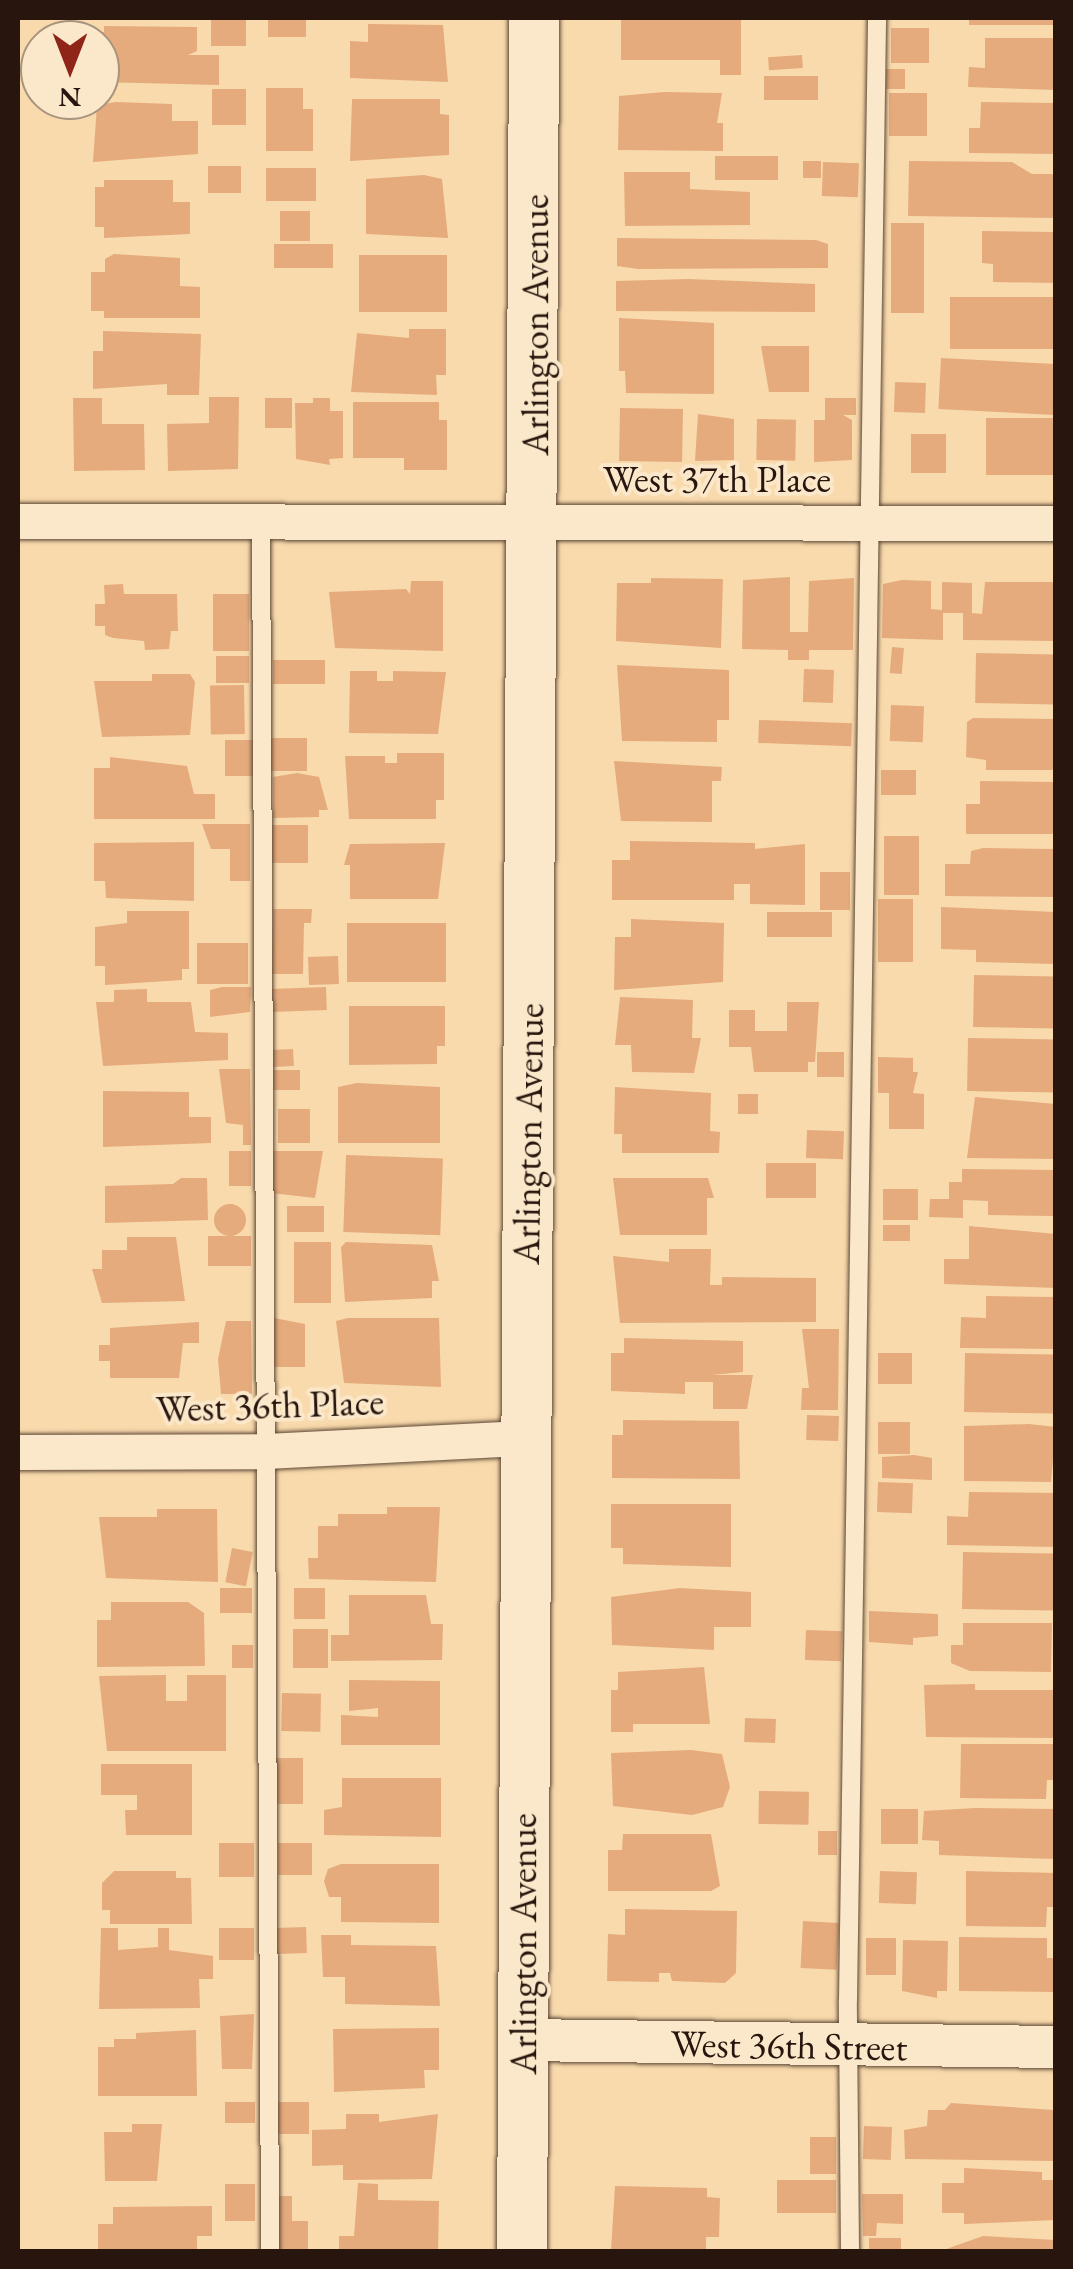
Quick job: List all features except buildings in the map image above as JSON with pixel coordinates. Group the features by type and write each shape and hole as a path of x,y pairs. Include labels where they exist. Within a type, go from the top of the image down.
{"main road":[{"name":"Arlington Avenue","path":"522,2252 524,1438 536,521 534,18"}],"street":[{"name":"West 37th Place","path":"18,521 1056,524"},
{"name":"West 36th Place","path":"18,1452 266,1451 524,1438"},
{"name":"West 36th Street","path":"522,2040 1056,2046"}],"lane":[{"path":"850,2252 848,2046 877,18"},
{"path":"261,521 270,2252"}]}
